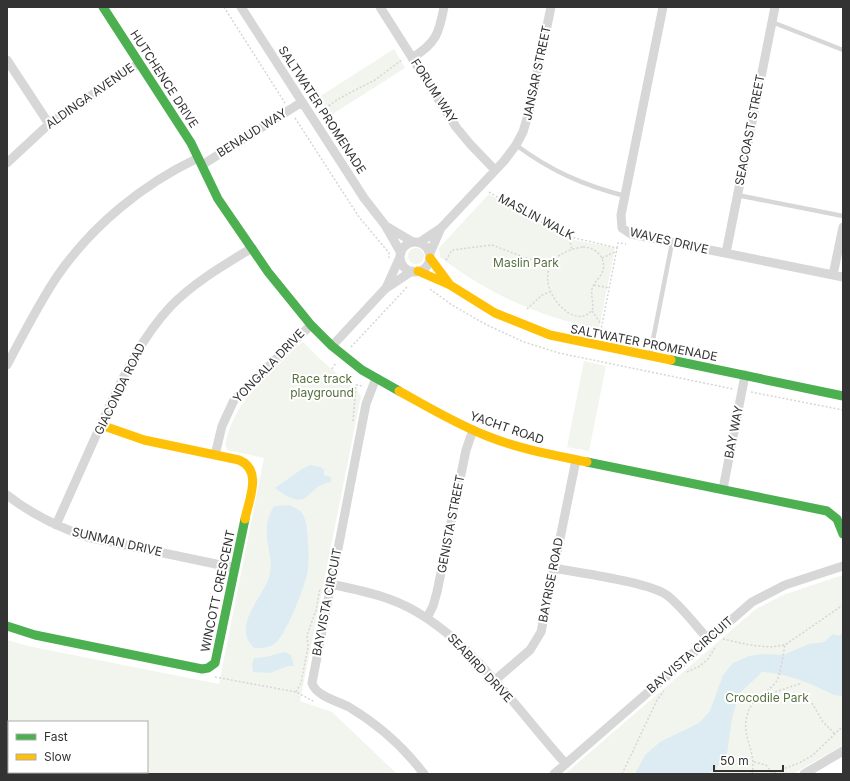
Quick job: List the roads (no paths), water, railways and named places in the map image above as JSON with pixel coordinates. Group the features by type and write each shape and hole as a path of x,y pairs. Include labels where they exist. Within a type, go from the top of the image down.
{"street":[{"name":"HUTCHENCE DRIVE","path":"103,7 184,132 200,162"},
{"name":"SALTWATER PROMENADE","path":"241,7 364,198 385,225 401,255"},
{"name":"FORUM WAY","path":"380,7 456,127 495,170"},
{"path":"411,56 428,47 436,36 444,7"},
{"name":"JANSAR STREET","path":"417,242 441,228 516,145 523,132 530,108 551,7"},
{"name":"WAVES DRIVE","path":"663,7 625,196 621,222 624,230 631,234 843,277"},
{"name":"SEACOAST STREET","path":"726,254 775,7"},
{"path":"7,60 49,124"},
{"name":"ALDINGA AVENUE","path":"7,163 49,124 139,63"},
{"name":"BENAUD WAY","path":"7,365 48,291 85,241 113,213 134,196 177,169 200,162 302,102"},
{"name":"YACHT ROAD","path":"200,162 218,199 232,217 282,291 311,325 332,346 362,370 436,413 473,430 519,447 576,460 826,510 837,519 843,534"},
{"name":"SALTWATER PROMENADE","path":"385,225 417,242"},
{"path":"833,275 843,227"},
{"name":"JANSAR STREET","path":"430,255 441,228"},
{"path":"332,346 385,289 406,246 417,242 428,248 430,255 426,266 385,289"},
{"name":"GIACONDA ROAD","path":"56,525 135,353 158,320 172,305 203,280 252,248"},
{"path":"401,255 404,266 415,271"},
{"name":"SALTWATER PROMENADE","path":"430,255 450,285"},
{"name":"SALTWATER PROMENADE","path":"415,271 450,285 478,304 531,329 566,340 843,396"},
{"name":"YONGALA DRIVE","path":"215,455 222,426 234,400 311,325"},
{"name":"BAY WAY","path":"722,489 746,376"},
{"name":"BAYVISTA CIRCUIT","path":"376,378 366,404 312,676 313,687 316,691 349,707 380,727 408,754 424,774"},
{"name":"WINCOTT CRESCENT","path":"7,626 35,635 202,668 208,668 215,663 253,473 246,463 131,436 101,425"},
{"name":"GENISTA STREET","path":"427,618 433,606 437,592 466,450 473,430"},
{"name":"BAYRISE ROAD","path":"494,681 525,654 536,641 544,619 576,460"},
{"name":"SUNMAN DRIVE","path":"7,495 25,508 56,525 87,537 235,568"},
{"name":"BAYVISTA CIRCUIT","path":"554,774 742,610 763,595 785,585 843,566"},
{"path":"554,568 644,586 660,591 674,602 708,639"},
{"name":"SEABIRD DRIVE","path":"330,584 390,599 427,618 464,647 566,764"},
{"path":"804,774 843,751"}],"lane":[{"path":"772,22 843,50"},
{"path":"516,145 554,171 578,182 625,196"},
{"path":"737,195 843,216"},
{"path":"650,356 672,242"}],"park label":[{"name":"Maslin Park","path":"526,263"},
{"name":"Race track playground","path":"322,386"},
{"name":"Crocodile Park","path":"767,698"}]}
